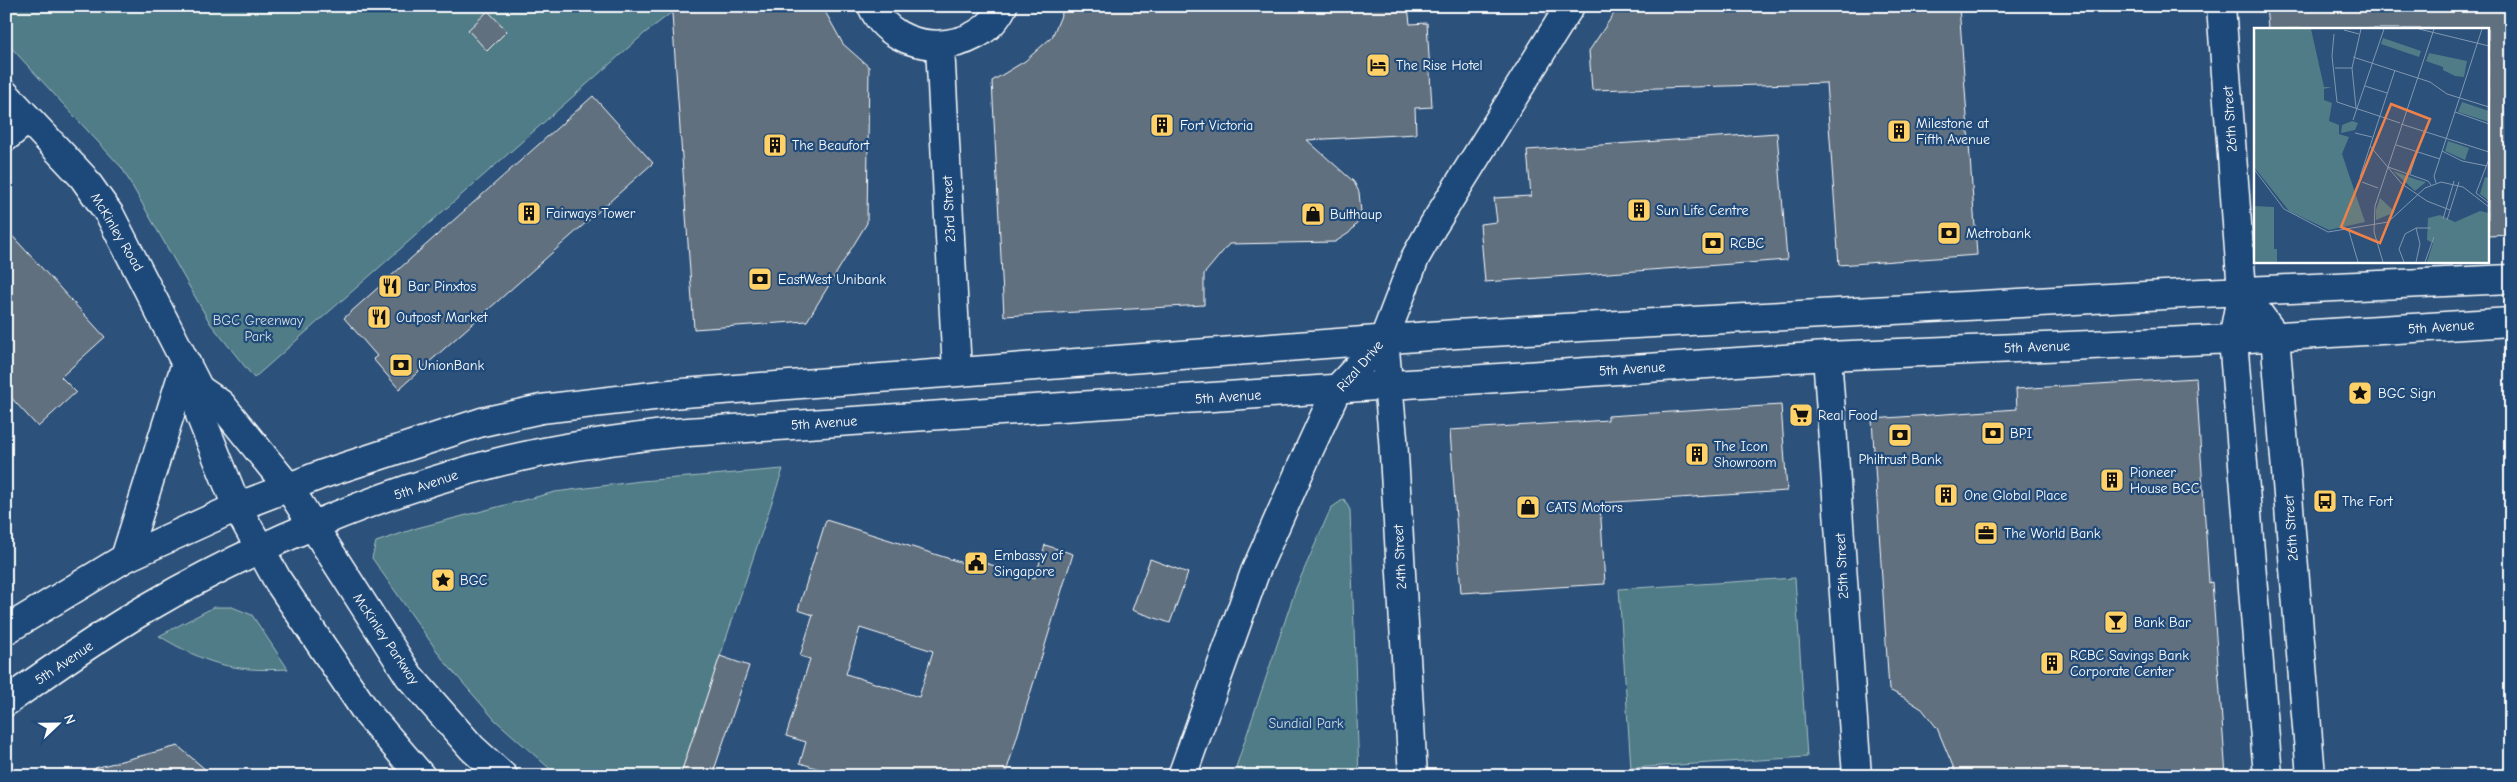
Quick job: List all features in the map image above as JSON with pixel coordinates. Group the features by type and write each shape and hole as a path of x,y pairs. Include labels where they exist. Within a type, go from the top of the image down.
{"main road":[{"path":"872,6 892,31 915,42 940,46 963,41 984,30 1000,13 1003,6"},
{"name":"Rizal Drive","path":"1182,776 1255,572 1337,389 1384,339 1415,258 1432,226 1570,6"},
{"name":"26th Street","path":"2221,6 2242,291 2232,338 2268,776"},
{"name":"23rd Street","path":"940,46 957,371"},
{"name":"McKinley Road","path":"7,97 83,177 110,215 199,390 200,415 237,507 261,550"},
{"path":"6,137 28,119"},
{"path":"6,630 125,558 237,507 425,439 482,422 541,409 670,394 1384,339 2242,291 2511,279"},
{"path":"2242,291 2276,336"},
{"name":"5th Avenue","path":"6,702 146,608 261,550 314,526 421,485 494,463 609,441 673,433 1827,356 2276,336 2511,322"},
{"name":"26th Street","path":"2276,336 2311,776"},
{"name":"24th Street","path":"1384,339 1389,385 1413,776"},
{"name":"25th Street","path":"1827,356 1857,776"},
{"path":"125,558 186,362"},
{"path":"199,390 221,404 288,488"},
{"name":"McKinley Parkway","path":"288,488 410,676 472,748 503,776"},
{"path":"261,550 278,581 367,713 421,776"}],"green space":[{"name":"BGC Greenway Park","path":"6,6 680,6 645,33 254,378 210,323 122,168 6,42"},
{"path":"783,469 680,776 558,776 495,720 444,661 372,558 376,542 417,528 555,492 641,481"},
{"name":"Sundial Park","path":"1344,499 1350,510 1359,776 1233,776 1296,588 1331,508"},
{"path":"1795,578 1807,757 1631,768 1619,589"},
{"path":"214,607 232,607 252,615 288,669 251,669 220,664 206,660 159,636"}],"building":[{"name":"The Beaufort","path":"681,6 822,6 843,44 869,67 867,223 807,321 694,329 672,14"},
{"name":"Fort Victoria","path":"1065,6 1408,6 1410,24 1427,23 1432,107 1415,108 1416,134 1307,140 1354,182 1359,192 1361,212 1359,221 1349,233 1335,242 1229,244 1204,274 1204,305 1004,316 992,81 1025,61 1052,37"},
{"name":"Milestone at Fifth Avenue","path":"1619,6 1959,6 1977,255 1839,265 1826,83 1592,90 1589,51"},
{"path":"2266,6 2511,6 2511,235 2490,236 2490,28 2268,28"},
{"path":"488,11 507,31 487,51 468,30"},
{"name":"Fairways Tower","path":"593,96 653,163 399,389 373,359 377,356 344,318"},
{"name":"Sun Life Centre","path":"1777,133 1787,260 1485,282 1480,224 1497,222 1494,198 1531,196 1527,150"},
{"path":"6,229 105,337 61,377 76,392 38,427 6,392"},
{"path":"2196,378 2209,583 2212,582 2226,776 1957,776 1937,728 1922,709 1889,690 1872,419 2017,409 2016,389"},
{"path":"1781,405 1787,491 1600,503 1605,584 1461,593 1450,430 1608,420 1608,416"},
{"path":"826,520 963,563 965,557 1035,578 1045,545 1073,554 1005,776 842,776 800,763 806,742 786,736 810,659 800,656 813,615 798,610","holes":["860,628 933,651 919,697 846,674"]},
{"path":"1150,559 1188,573 1170,623 1132,610"},
{"path":"720,656 749,666 712,776 680,776"},
{"path":"178,746 213,776 96,776 95,768"}],"place":[{"name":"The Rise Hotel","path":"1378,65"},
{"name":"Fort Victoria","path":"1162,125"},
{"name":"Milestone at Fifth Avenue","path":"1899,131"},
{"name":"The Beaufort","path":"775,145"},
{"name":"Sun Life Centre","path":"1639,210"},
{"name":"Fairways Tower","path":"529,213"},
{"name":"Bulthaup","path":"1313,214"},
{"name":"Metrobank","path":"1949,233"},
{"name":"RCBC","path":"1713,243"},
{"name":"EastWest Unibank","path":"760,279"},
{"name":"Bar Pinxtos","path":"390,286"},
{"name":"Outpost Market","path":"379,317"},
{"name":"UnionBank","path":"401,365"},
{"name":"BGC Sign","path":"2360,393"},
{"name":"Real Food","path":"1801,415"},
{"name":"BPI","path":"1993,433"},
{"name":"Philtrust Bank","path":"1900,435"},
{"name":"The Icon Showroom","path":"1697,454"},
{"name":"Pioneer House BGC","path":"2112,480"},
{"name":"One Global Place","path":"1946,495"},
{"name":"The Fort","path":"2325,501"},
{"name":"CATS Motors","path":"1528,507"},
{"name":"The World Bank","path":"1986,533"},
{"name":"Embassy of Singapore","path":"976,563"},
{"name":"BGC","path":"443,580"},
{"name":"Bank Bar","path":"2116,622"},
{"name":"RCBC Savings Bank Corporate Center","path":"2052,663"}]}
